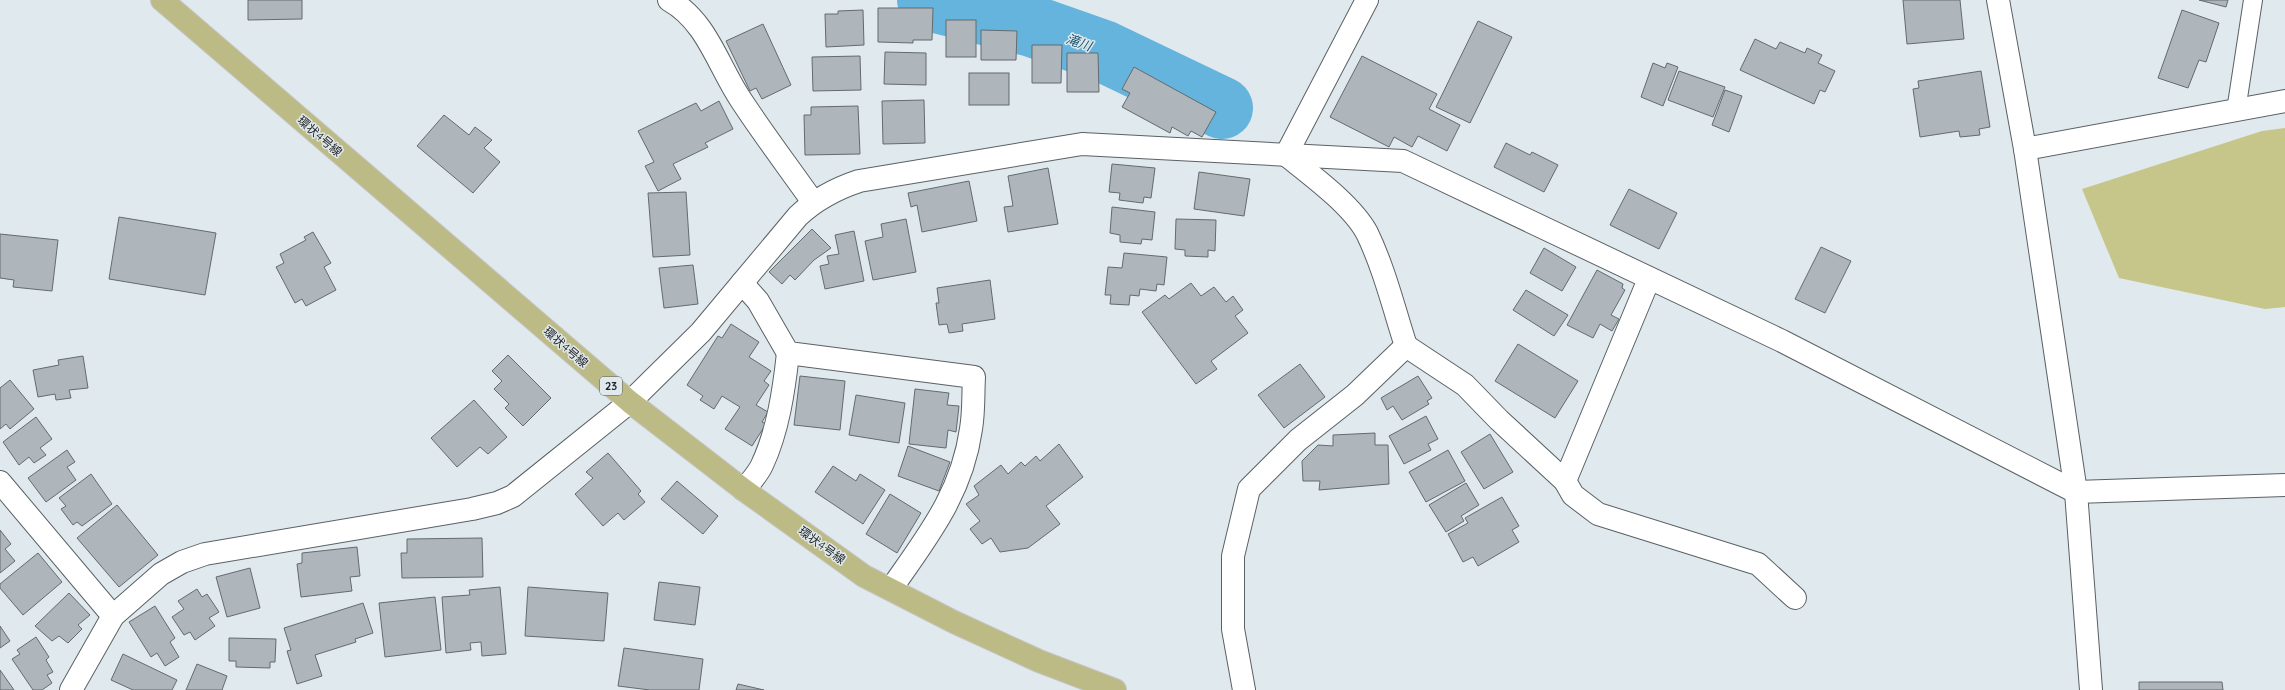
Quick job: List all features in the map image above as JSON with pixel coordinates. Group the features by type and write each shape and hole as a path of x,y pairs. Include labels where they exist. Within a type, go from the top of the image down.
{"main road":[{"name":"環状4号線","path":"162,0 630,402 744,490 864,576 954,622 1039,661 1115,690"}],"street":[{"path":"669,0 700,28 740,99 813,202"},
{"path":"1286,155 1367,0"},
{"path":"1998,0 2025,149 2076,492 2091,690"},
{"path":"2025,149 2285,101"},
{"path":"71,690 113,616 161,574 182,562 205,554 472,509 502,501 527,486 630,402 701,332 793,222 813,202 836,189 859,181 1082,144 1403,161 1789,345 2076,492 2285,485"},
{"path":"1286,155 1338,197 1366,232 1385,280 1406,346 1465,385 1499,420 1565,481 1573,495 1598,514 1758,564 1795,598"},
{"path":"1565,481 1649,278"},
{"path":"742,283 758,301 788,353 785,379 770,442 762,465 744,490"},
{"path":"1244,690 1233,629 1233,556 1249,489 1298,440 1355,395 1406,346"},
{"path":"788,353 974,377 971,429 960,476 942,515 891,589"},
{"path":"0,482 113,616"}],"lane":[{"path":"2236,110 2253,0"}],"shaded area":[{"path":"2285,128 2285,307 2265,309 2119,278 2082,189 2262,131"}],"building":[{"path":"248,0 302,0 302,19 248,20"},
{"path":"1903,0 1960,0 1964,39 1907,44"},
{"path":"2199,0 2228,0 2226,7"},
{"path":"878,8 933,8 932,40 913,40 913,43 878,42"},
{"path":"863,10 864,45 826,47 825,14 838,14 838,11"},
{"path":"2182,10 2219,23 2206,62 2199,60 2188,88 2158,78"},
{"path":"946,20 976,20 976,57 946,57"},
{"path":"1478,21 1512,37 1470,123 1436,107"},
{"path":"763,24 791,85 762,99 756,88 750,91 726,41"},
{"path":"981,30 1017,31 1016,60 981,60"},
{"path":"1755,39 1776,49 1780,42 1805,53 1807,48 1822,55 1818,63 1835,71 1825,92 1820,90 1814,104 1740,70"},
{"path":"1032,45 1062,45 1061,83 1032,83"},
{"path":"885,52 926,53 926,85 884,84"},
{"path":"1067,53 1098,53 1099,92 1067,92"},
{"path":"860,56 861,90 813,91 812,57"},
{"path":"1362,56 1437,94 1429,109 1460,125 1447,151 1418,136 1412,147 1394,137 1389,147 1330,117"},
{"path":"1653,63 1665,68 1667,63 1678,67 1663,106 1641,97"},
{"path":"1134,67 1216,112 1202,137 1191,131 1188,136 1172,127 1170,133 1122,107 1130,93 1122,89"},
{"path":"1679,71 1725,87 1713,117 1668,100"},
{"path":"1981,71 1990,127 1979,129 1980,135 1960,137 1959,131 1920,137 1913,89 1919,88 1918,81"},
{"path":"969,73 1009,73 1009,105 969,105"},
{"path":"1725,90 1742,96 1729,132 1712,125"},
{"path":"924,100 925,143 883,144 882,101"},
{"path":"719,101 733,129 705,143 708,147 673,164 681,179 658,191 645,166 654,162 638,131 696,103 701,111"},
{"path":"858,106 860,154 805,155 804,115 811,115 811,107"},
{"path":"444,115 469,135 475,127 492,140 484,148 500,162 473,193 417,146"},
{"path":"1506,143 1530,155 1532,152 1558,165 1544,192 1494,167"},
{"path":"1112,164 1155,168 1151,198 1144,197 1143,203 1119,200 1120,193 1109,192"},
{"path":"1048,168 1058,224 1008,232 1004,207 1013,206 1008,176"},
{"path":"1199,172 1250,179 1244,216 1194,209"},
{"path":"969,181 977,221 922,232 917,205 911,207 908,193"},
{"path":"1629,189 1677,213 1659,249 1610,225"},
{"path":"686,192 690,255 653,257 648,193"},
{"path":"1112,207 1155,212 1152,240 1142,239 1141,244 1120,242 1120,235 1110,233"},
{"path":"119,217 216,233 205,295 109,279"},
{"path":"906,219 916,272 873,280 865,241 883,237 881,224"},
{"path":"1176,219 1216,220 1215,251 1208,250 1208,257 1185,256 1185,250 1175,249"},
{"path":"812,229 831,248 814,260 795,280 790,275 782,284 769,272"},
{"path":"854,231 864,281 825,289 820,266 829,264 827,256 839,254 835,235"},
{"path":"313,232 331,263 324,267 336,290 306,306 302,299 295,303 276,267 284,263 280,254 306,240 304,237"},
{"path":"0,234 58,240 52,291 13,287 14,280 0,278"},
{"path":"1821,247 1851,261 1825,313 1795,299"},
{"path":"1544,248 1576,267 1562,291 1530,273"},
{"path":"1124,253 1167,257 1164,285 1157,284 1156,291 1140,289 1139,296 1130,295 1129,305 1110,304 1111,295 1105,295 1108,267 1122,268"},
{"path":"693,265 698,304 664,308 659,268"},
{"path":"1597,270 1623,284 1622,288 1625,290 1611,315 1619,319 1612,331 1600,324 1593,338 1567,325"},
{"path":"990,280 995,319 962,324 963,331 949,333 947,324 939,325 936,303 939,303 937,288"},
{"path":"1191,283 1201,296 1214,287 1226,302 1233,296 1243,310 1235,316 1248,333 1211,361 1217,369 1196,384 1142,312 1165,295 1169,299"},
{"path":"1526,290 1568,315 1554,336 1513,310"},
{"path":"731,324 759,342 749,357 771,371 764,381 769,385 756,405 768,412 762,422 766,424 752,446 725,429 740,407 722,396 714,409 700,400 703,396 687,385 718,336 722,338"},
{"path":"1518,344 1578,381 1555,418 1495,381"},
{"path":"508,355 551,398 523,426 505,408 509,404 494,389 502,381 492,371"},
{"path":"83,356 88,388 69,390 71,398 56,400 55,394 38,397 33,370 59,365 58,360"},
{"path":"1300,364 1325,397 1284,428 1258,395"},
{"path":"800,376 845,381 840,430 794,425"},
{"path":"1418,376 1432,398 1427,401 1429,404 1402,420 1393,406 1387,410 1381,398"},
{"path":"10,380 34,409 10,429 6,424 0,429 0,388"},
{"path":"915,389 949,393 947,405 959,406 956,432 948,430 946,448 909,444"},
{"path":"856,395 905,403 899,443 849,435"},
{"path":"474,400 507,437 488,454 480,447 457,467 431,438"},
{"path":"1426,416 1438,439 1428,444 1431,450 1404,464 1389,436"},
{"path":"36,417 52,439 40,448 46,455 34,463 29,457 19,465 3,442"},
{"path":"1375,433 1375,445 1388,445 1389,484 1319,490 1320,481 1303,481 1302,461 1318,445 1333,446 1333,435"},
{"path":"1490,434 1513,472 1484,489 1461,452"},
{"path":"1059,444 1083,477 1046,506 1060,524 1028,548 1000,552 991,538 982,544 970,529 980,521 966,504 979,495 974,486 1001,465 1008,474 1021,462 1025,466 1036,456 1040,461"},
{"path":"908,446 950,462 939,491 898,476"},
{"path":"67,450 75,462 67,467 76,480 46,502 28,478"},
{"path":"1448,450 1465,481 1426,502 1409,472"},
{"path":"608,453 641,491 638,494 645,502 624,520 618,513 603,526 575,494 593,478 586,472"},
{"path":"833,466 856,481 860,474 885,490 863,524 815,492"},
{"path":"91,474 112,504 82,526 77,522 73,525 61,509 66,506 59,498"},
{"path":"677,481 718,516 703,534 661,499"},
{"path":"1466,483 1479,505 1461,516 1464,521 1446,532 1429,505"},
{"path":"890,494 921,513 897,553 866,534"},
{"path":"1502,497 1519,526 1512,530 1519,542 1478,566 1473,557 1463,562 1448,534 1468,523 1465,518"},
{"path":"117,505 158,555 119,587 77,538"},
{"path":"0,530 11,544 5,549 15,561 0,573"},
{"path":"482,538 483,577 402,578 401,553 407,553 407,539"},
{"path":"357,547 360,576 350,577 352,591 301,597 297,564 302,563 302,553"},
{"path":"38,553 62,582 23,615 0,588 0,584"},
{"path":"250,568 260,608 227,617 216,577"},
{"path":"659,582 700,587 695,625 654,620"},
{"path":"500,587 506,654 482,656 481,642 470,643 471,650 446,653 442,597 470,595 469,590"},
{"path":"528,587 608,593 604,641 525,636"},
{"path":"197,589 202,597 207,594 219,612 209,618 215,626 195,640 190,632 184,635 172,617 184,609 178,601"},
{"path":"69,593 90,615 78,625 82,629 68,643 59,636 52,641 35,626"},
{"path":"435,597 441,650 385,657 379,603"},
{"path":"363,603 373,633 355,639 356,642 315,655 322,676 297,684 287,651 291,650 284,628"},
{"path":"155,606 175,638 170,642 179,657 165,666 157,653 151,657 129,622"},
{"path":"0,626 10,641 0,648"},
{"path":"36,637 49,657 46,660 53,672 47,675 52,683 42,690 33,690 12,659 20,654 17,650"},
{"path":"229,638 276,639 275,662 270,662 270,668 236,667 236,661 229,661"},
{"path":"624,648 703,659 699,690 650,690 618,686"},
{"path":"123,654 177,680 172,690 133,690 111,680"},
{"path":"197,664 227,676 222,690 186,690"},
{"path":"0,670 14,690 0,690"},
{"path":"2139,682 2222,682 2223,690 2139,690"},
{"path":"738,684 764,690 736,690"}],"waterway":[{"name":"滝川","path":"928,0 1032,26 1103,51 1222,108"}]}
